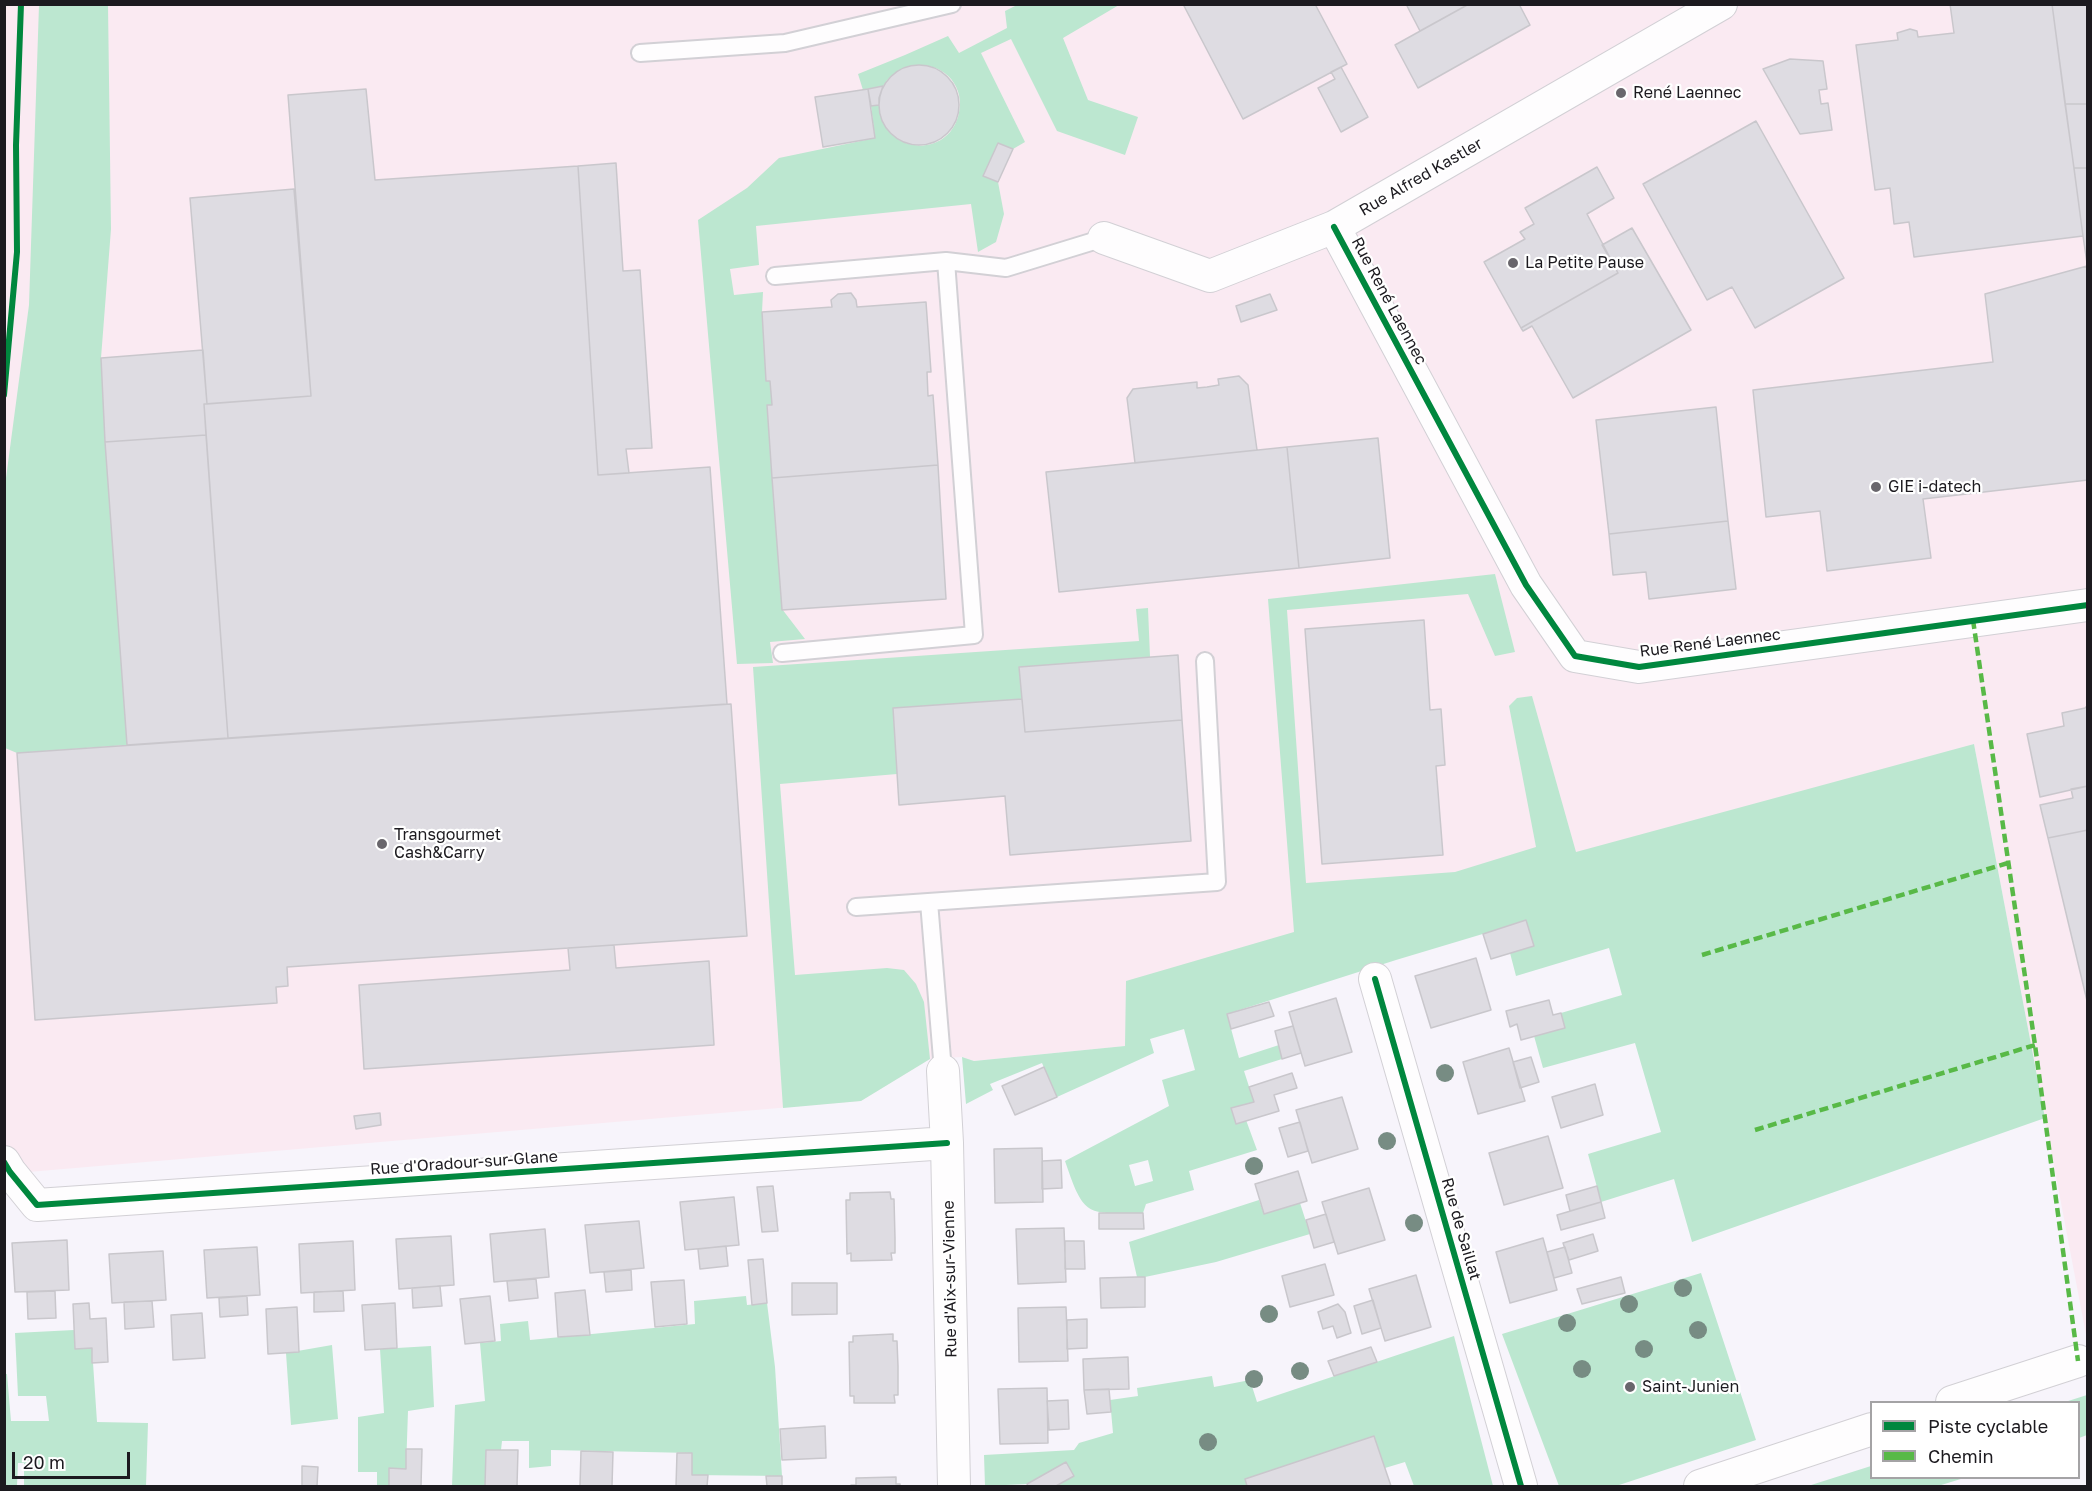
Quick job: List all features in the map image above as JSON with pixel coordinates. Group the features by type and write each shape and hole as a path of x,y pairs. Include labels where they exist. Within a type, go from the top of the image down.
{"street":[{"name":"Rue Alfred Kastler","path":"1104,238 1210,276 1334,227 1722,4"},
{"name":"Rue René Laennec","path":"1334,227 1526,585 1575,656 1639,667 2088,605"},
{"name":"Rue de Saillat","path":"1375,979 1521,1486"},
{"name":"Rue d'Aix-sur-Vienne","path":"943,1071 947,1143 954,1486"},
{"name":"Rue d'Oradour-sur-Glane","path":"4,1162 9,1172 37,1205 947,1143"},
{"path":"1955,1401 2078,1361"},
{"path":"1700,1486 1870,1430"}],"lane":[{"path":"640,53 785,43 952,4"},
{"path":"775,276 946,261 1006,268 1104,238"},
{"path":"782,653 974,635 946,261"},
{"path":"856,907 1217,882 1205,661"},
{"path":"929,902 943,1071"}],"shaded area":[{"path":"5,5 2087,5 2087,1340 1974,744 1126,1046 974,1061 962,1057 930,1059 861,1101 5,1174"}],"green space":[{"path":"39,5 108,5 111,229 101,358 127,745 17,753 5,748 4,493 29,305"},
{"path":"1017,5 1119,5 1063,38 1088,100 1138,117 1125,155 1057,131 1011,39 981,53 1025,142 1013,149 998,143 984,176 998,182 1004,214 996,242 978,252 971,204 756,226 759,265 730,269 734,295 763,292 766,381 770,381 772,405 767,406 782,609 805,639 770,642 773,663 737,664 698,220 747,188 779,158 875,138 871,106 879,105 883,121 891,133 902,141 915,145 928,145 941,140 951,131 958,117 960,100 956,86 947,75 936,68 922,65 908,67 894,74 883,86 863,90 858,74 948,36 959,53 1007,28 1005,11"},
{"path":"1495,574 1515,652 1495,656 1468,594 1287,610 1306,883 1455,872 1536,847 1509,706 1517,698 1532,696 1576,852 1974,744 2045,1118 1692,1242 1674,1179 1601,1202 1588,1154 1661,1132 1635,1043 1543,1068 1534,1036 1565,1028 1561,1013 1622,995 1609,948 1516,976 1510,953 1526,921 1227,1014 1239,1058 1279,1045 1282,1059 1244,1071 1254,1102 1231,1109 1236,1123 1246,1120 1257,1150 1189,1171 1194,1190 1146,1204 1143,1213 1098,1212 1090,1208 1077,1193 1065,1161 1169,1106 1162,1080 1195,1070 1184,1029 1150,1039 1154,1053 1057,1097 1042,1063 990,1084 993,1090 966,1104 962,1057 974,1061 1125,1046 1126,981 1294,932 1268,599","holes":["1148,1160 1153,1181 1135,1186 1129,1165"]},
{"path":"1148,608 1150,657 1019,667 1022,699 893,708 897,774 780,784 795,975 887,968 904,970 916,984 924,1002 930,1059 861,1101 783,1108 753,667 1139,641 1136,609"},
{"path":"1259,1200 1264,1214 1300,1203 1310,1234 1216,1262 1137,1277 1129,1242"},
{"name":"Saint-Junien","path":"1701,1273 1756,1440 1616,1486 1559,1486 1502,1334"},
{"path":"746,1296 747,1305 767,1303 775,1367 782,1476 692,1475 692,1453 551,1450 551,1466 529,1468 529,1441 502,1441 501,1450 486,1450 485,1486 452,1486 455,1405 485,1401 480,1343 501,1341 500,1324 528,1321 530,1340 695,1324 694,1301"},
{"path":"74,1330 76,1349 92,1348 97,1422 148,1423 146,1486 24,1486 24,1463 18,1463 17,1486 5,1486 4,1374 7,1374 11,1421 49,1421 46,1396 18,1396 15,1333"},
{"path":"1454,1336 1493,1486 1414,1486 1405,1462 1385,1468 1374,1436 1245,1479 1247,1486 1056,1486 1074,1476 1066,1462 1027,1484 985,1486 984,1455 1074,1450 1079,1443 1113,1433 1110,1400 1138,1396 1137,1388 1212,1376 1214,1387 1250,1380 1257,1402"},
{"path":"332,1345 338,1419 291,1425 286,1353"},
{"path":"431,1346 434,1407 408,1411 406,1469 389,1468 389,1486 377,1486 377,1472 358,1472 358,1417 384,1413 380,1349"},
{"path":"2087,1395 2087,1435 2080,1438 2080,1401 2068,1401"},
{"path":"1870,1466 1870,1479 1961,1479 1938,1486 1808,1486"}],"building":[{"path":"1183,4 1315,4 1347,64 1243,119"},
{"path":"1406,4 1469,4 1420,31"},
{"path":"1469,4 1519,4 1530,25 1418,88 1395,45"},
{"path":"1950,4 2052,4 2083,236 1914,257 1909,222 1894,224 1890,188 1875,190 1856,45 1898,40 1897,33 1910,29 1917,31 1918,37 1954,33"},
{"path":"2052,4 2088,4 2088,104 2065,104"},
{"path":"1790,59 1823,61 1827,89 1819,90 1821,104 1828,103 1832,130 1800,134 1763,69"},
{"path":"911,65 927,65 948,76 959,97 959,113 948,134 927,145 911,145 897,139 885,127 879,113 879,97 885,83 897,71"},
{"path":"1341,67 1368,117 1341,132 1318,88 1335,79 1331,72"},
{"path":"883,86 879,105 871,106 868,89"},
{"path":"366,89 375,180 578,166 598,475 710,467 727,704 228,738 204,404 311,396 288,95"},
{"path":"868,89 875,138 823,147 815,97"},
{"path":"2065,104 2088,104 2088,168 2074,168"},
{"path":"1756,121 1844,278 1755,328 1732,287 1707,300 1643,184"},
{"path":"998,143 1013,149 998,182 983,176"},
{"path":"616,163 623,271 640,270 652,448 626,449 629,473 598,475 578,166"},
{"path":"1597,167 1614,198 1587,214 1618,273 1521,328 1484,262 1525,239 1520,232 1534,224 1525,208"},
{"path":"2074,168 2088,168 2088,270 2083,236"},
{"path":"294,189 311,396 207,404 190,198"},
{"path":"1632,228 1691,330 1573,398 1532,326 1523,331 1521,328 1618,273 1602,245"},
{"path":"2087,266 2088,480 1923,499 1931,558 1827,571 1820,511 1766,517 1753,390 1993,362 1985,294"},
{"path":"851,293 856,300 857,307 926,302 931,372 927,372 928,396 933,395 938,465 772,478 767,405 772,405 770,381 766,381 762,312 832,307 831,300 838,294"},
{"path":"1270,294 1277,310 1241,322 1236,306"},
{"path":"203,350 207,404 204,404 206,435 105,442 101,358"},
{"path":"1239,376 1248,385 1257,450 1135,463 1127,398 1133,389 1197,382 1197,388 1207,387 1219,385 1218,379"},
{"path":"1716,407 1728,521 1609,534 1596,420"},
{"path":"206,435 228,738 127,745 105,442"},
{"path":"1378,438 1390,558 1299,568 1287,447"},
{"path":"1287,447 1299,568 1059,592 1046,472"},
{"path":"938,465 946,599 782,610 772,478"},
{"path":"1728,521 1736,589 1649,599 1646,572 1613,575 1609,534"},
{"path":"1424,620 1430,710 1441,709 1445,765 1436,766 1443,855 1322,864 1305,629"},
{"path":"1178,655 1182,720 1025,732 1019,667"},
{"path":"1022,699 1025,732 1182,720 1191,841 1010,855 1005,796 899,805 893,708"},
{"name":"Transgourmet Cash&Carry","path":"731,704 747,936 287,967 288,986 276,987 277,1003 35,1020 17,753"},
{"path":"2088,705 2088,786 2040,797 2027,734 2064,726 2062,713 2085,708"},
{"path":"2088,786 2088,830 2048,838 2040,805 2073,798 2071,789"},
{"path":"2088,830 2088,1005 2048,838"},
{"path":"1526,920 1534,946 1491,959 1483,934"},
{"path":"614,945 616,968 709,961 714,1045 364,1069 359,985 570,970 568,948"},
{"path":"1476,958 1491,1010 1431,1028 1415,976"},
{"path":"1336,998 1352,1052 1305,1066 1289,1012"},
{"path":"1549,1000 1553,1015 1561,1013 1565,1028 1521,1040 1517,1024 1510,1027 1506,1011"},
{"path":"1269,1002 1274,1016 1231,1029 1227,1014"},
{"path":"1293,1026 1301,1053 1282,1059 1275,1031"},
{"path":"1509,1048 1525,1101 1478,1114 1463,1062"},
{"path":"1531,1057 1539,1082 1520,1088 1513,1062"},
{"path":"1044,1067 1057,1097 1015,1115 1002,1086"},
{"path":"1292,1073 1297,1088 1274,1095 1279,1111 1236,1124 1231,1108 1254,1102 1249,1087"},
{"path":"1595,1084 1603,1115 1561,1128 1552,1097"},
{"path":"1342,1097 1358,1149 1312,1163 1296,1110"},
{"path":"380,1113 381,1125 356,1129 354,1116"},
{"path":"1300,1122 1308,1151 1288,1157 1279,1128"},
{"path":"1548,1136 1563,1188 1504,1205 1489,1153"},
{"path":"1042,1148 1043,1202 995,1203 994,1149"},
{"path":"1061,1160 1062,1188 1042,1189 1042,1161"},
{"path":"1298,1171 1307,1201 1264,1214 1255,1184"},
{"path":"773,1186 778,1231 762,1232 757,1187"},
{"path":"1597,1186 1601,1202 1570,1211 1566,1195"},
{"path":"1369,1188 1385,1240 1338,1254 1322,1202"},
{"path":"890,1192 891,1199 894,1199 895,1253 891,1253 892,1260 851,1261 851,1253 847,1254 846,1200 850,1200 850,1193"},
{"path":"734,1197 739,1245 685,1250 680,1202"},
{"path":"1601,1202 1605,1218 1561,1230 1557,1215"},
{"path":"1099,1213 1143,1213 1144,1229 1099,1229"},
{"path":"1326,1214 1334,1242 1314,1248 1306,1220"},
{"path":"639,1221 644,1268 590,1273 585,1225"},
{"path":"1064,1228 1066,1282 1018,1284 1016,1229"},
{"path":"545,1229 549,1277 494,1282 490,1234"},
{"path":"1593,1234 1598,1251 1569,1260 1563,1243"},
{"path":"451,1236 454,1285 399,1289 396,1239"},
{"path":"1543,1238 1557,1290 1510,1303 1496,1252"},
{"path":"67,1240 69,1290 15,1292 12,1243"},
{"path":"353,1241 355,1290 301,1293 299,1244"},
{"path":"1065,1241 1084,1241 1085,1269 1065,1269"},
{"path":"726,1246 728,1266 700,1269 698,1249"},
{"path":"257,1247 260,1295 207,1298 204,1250"},
{"path":"1565,1247 1572,1273 1554,1278 1547,1252"},
{"path":"163,1251 166,1300 112,1303 109,1254"},
{"path":"763,1259 767,1303 752,1305 748,1260"},
{"path":"1325,1264 1334,1295 1290,1307 1282,1276"},
{"path":"631,1270 632,1290 606,1292 604,1272"},
{"path":"1416,1275 1431,1327 1385,1341 1369,1289"},
{"path":"1145,1277 1145,1307 1101,1308 1100,1278"},
{"path":"1621,1277 1625,1293 1582,1304 1577,1289"},
{"path":"536,1279 538,1298 509,1301 507,1281"},
{"path":"684,1280 687,1324 655,1327 651,1282"},
{"path":"792,1283 837,1283 837,1314 792,1315"},
{"path":"440,1286 442,1306 413,1308 412,1288"},
{"path":"585,1290 590,1335 558,1337 555,1293"},
{"path":"55,1291 56,1318 28,1319 27,1292"},
{"path":"343,1291 344,1311 314,1312 314,1292"},
{"path":"247,1296 248,1315 220,1317 219,1298"},
{"path":"490,1296 495,1341 465,1344 460,1299"},
{"path":"1373,1300 1381,1328 1362,1334 1354,1306"},
{"path":"152,1301 154,1327 125,1329 124,1302"},
{"path":"89,1303 90,1319 106,1318 108,1362 92,1363 92,1348 75,1349 73,1304"},
{"path":"395,1303 397,1348 365,1350 362,1305"},
{"path":"1338,1304 1345,1312 1351,1333 1337,1338 1333,1326 1323,1329 1318,1312"},
{"path":"297,1307 299,1352 268,1354 266,1309"},
{"path":"1066,1307 1068,1361 1019,1362 1018,1308"},
{"path":"202,1313 205,1358 173,1360 171,1315"},
{"path":"1087,1319 1087,1348 1067,1349 1067,1320"},
{"path":"893,1334 893,1341 897,1341 898,1366 898,1395 894,1395 895,1403 854,1403 854,1396 850,1396 849,1342 853,1342 853,1336"},
{"path":"1371,1347 1377,1362 1334,1376 1328,1361"},
{"path":"1128,1357 1129,1389 1084,1390 1083,1359"},
{"path":"1047,1388 1048,1443 1000,1444 998,1389"},
{"path":"1109,1389 1111,1412 1087,1414 1084,1390"},
{"path":"1068,1400 1069,1429 1049,1430 1047,1401"},
{"path":"825,1426 826,1458 782,1460 780,1429"},
{"path":"1374,1436 1391,1486 1247,1486 1245,1479"},
{"path":"406,1449 422,1449 421,1486 389,1486 389,1468 406,1469"},
{"path":"486,1450 518,1450 517,1486 485,1486"},
{"path":"581,1451 613,1452 612,1486 580,1486"},
{"path":"677,1453 692,1453 692,1475 708,1475 707,1486 676,1486"},
{"path":"1066,1462 1074,1476 1056,1486 1028,1486 1027,1484"},
{"path":"302,1466 318,1467 317,1486 302,1486"},
{"path":"766,1476 782,1476 782,1486 767,1486"},
{"path":"896,1477 896,1484 900,1486 851,1486 856,1485 856,1478"}],"marked path":[{"path":"1973,620 2078,1361"},
{"path":"1702,955 2008,863"},
{"path":"1755,1130 2035,1045"}],"cycle path":[{"path":"4,395 17,252 16,145 21,4"},
{"path":"1334,227 1526,585 1575,656 1639,667 2088,605"},
{"path":"1375,979 1521,1486"},
{"path":"4,1162 37,1205 947,1143"}],"place":[{"name":"René Laennec","path":"1621,93"},
{"name":"La Petite Pause","path":"1513,263"},
{"name":"GIE i-datech","path":"1876,487"},
{"name":"Transgourmet Cash&Carry","path":"382,844"},
{"name":"Saint-Junien","path":"1630,1387"}]}
